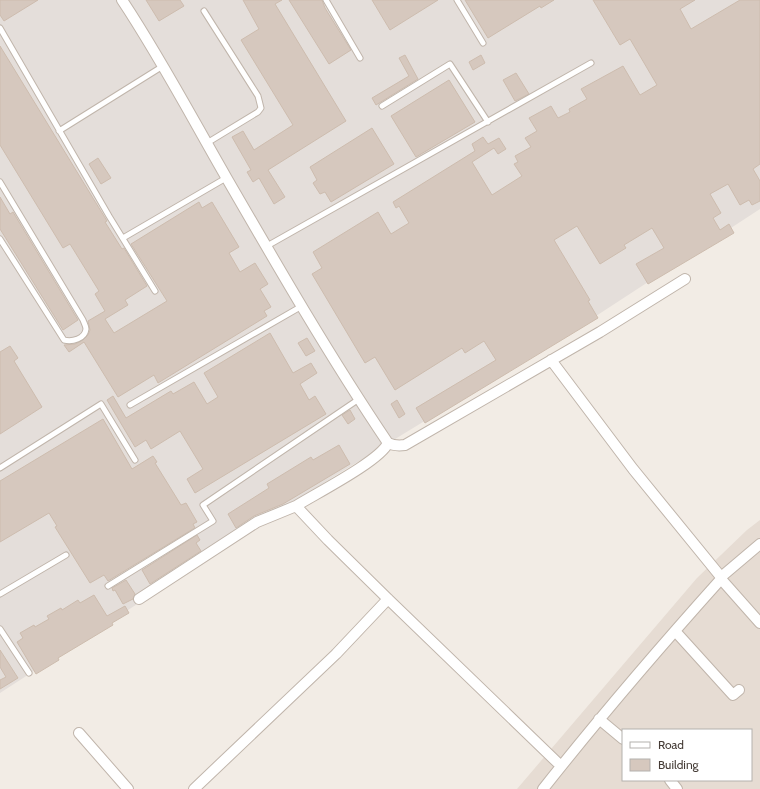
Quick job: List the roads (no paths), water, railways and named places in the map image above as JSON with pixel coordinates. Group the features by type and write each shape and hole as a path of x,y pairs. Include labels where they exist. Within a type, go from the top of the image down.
{"street":[{"path":"122,0 302,306 388,443 396,446 405,444 600,332 685,279"},
{"path":"551,360 633,469 721,578 760,622"},
{"path":"139,599 257,522 296,506 372,460 388,443"},
{"path":"296,506 388,599 561,766"},
{"path":"543,789 599,719 721,578 760,544"},
{"path":"194,789 336,654 388,599"},
{"path":"675,630 733,695 739,690"},
{"path":"599,719 622,738"},
{"path":"79,733 128,789"},
{"path":"671,781 677,789"}],"lane":[{"path":"326,0 360,58"},
{"path":"457,0 483,43"},
{"path":"204,11 258,96 261,108 258,112 207,143"},
{"path":"0,28 59,131 155,291"},
{"path":"267,246 591,63"},
{"path":"382,106 450,64 488,122"},
{"path":"59,131 162,66"},
{"path":"123,238 226,178"},
{"path":"0,182 83,320 86,328 84,334 77,339 70,341 64,340 0,239"},
{"path":"130,405 302,306"},
{"path":"108,586 213,521 203,504 359,399"},
{"path":"0,468 101,404 135,460"},
{"path":"0,594 66,554"},
{"path":"0,629 29,673"}]}
